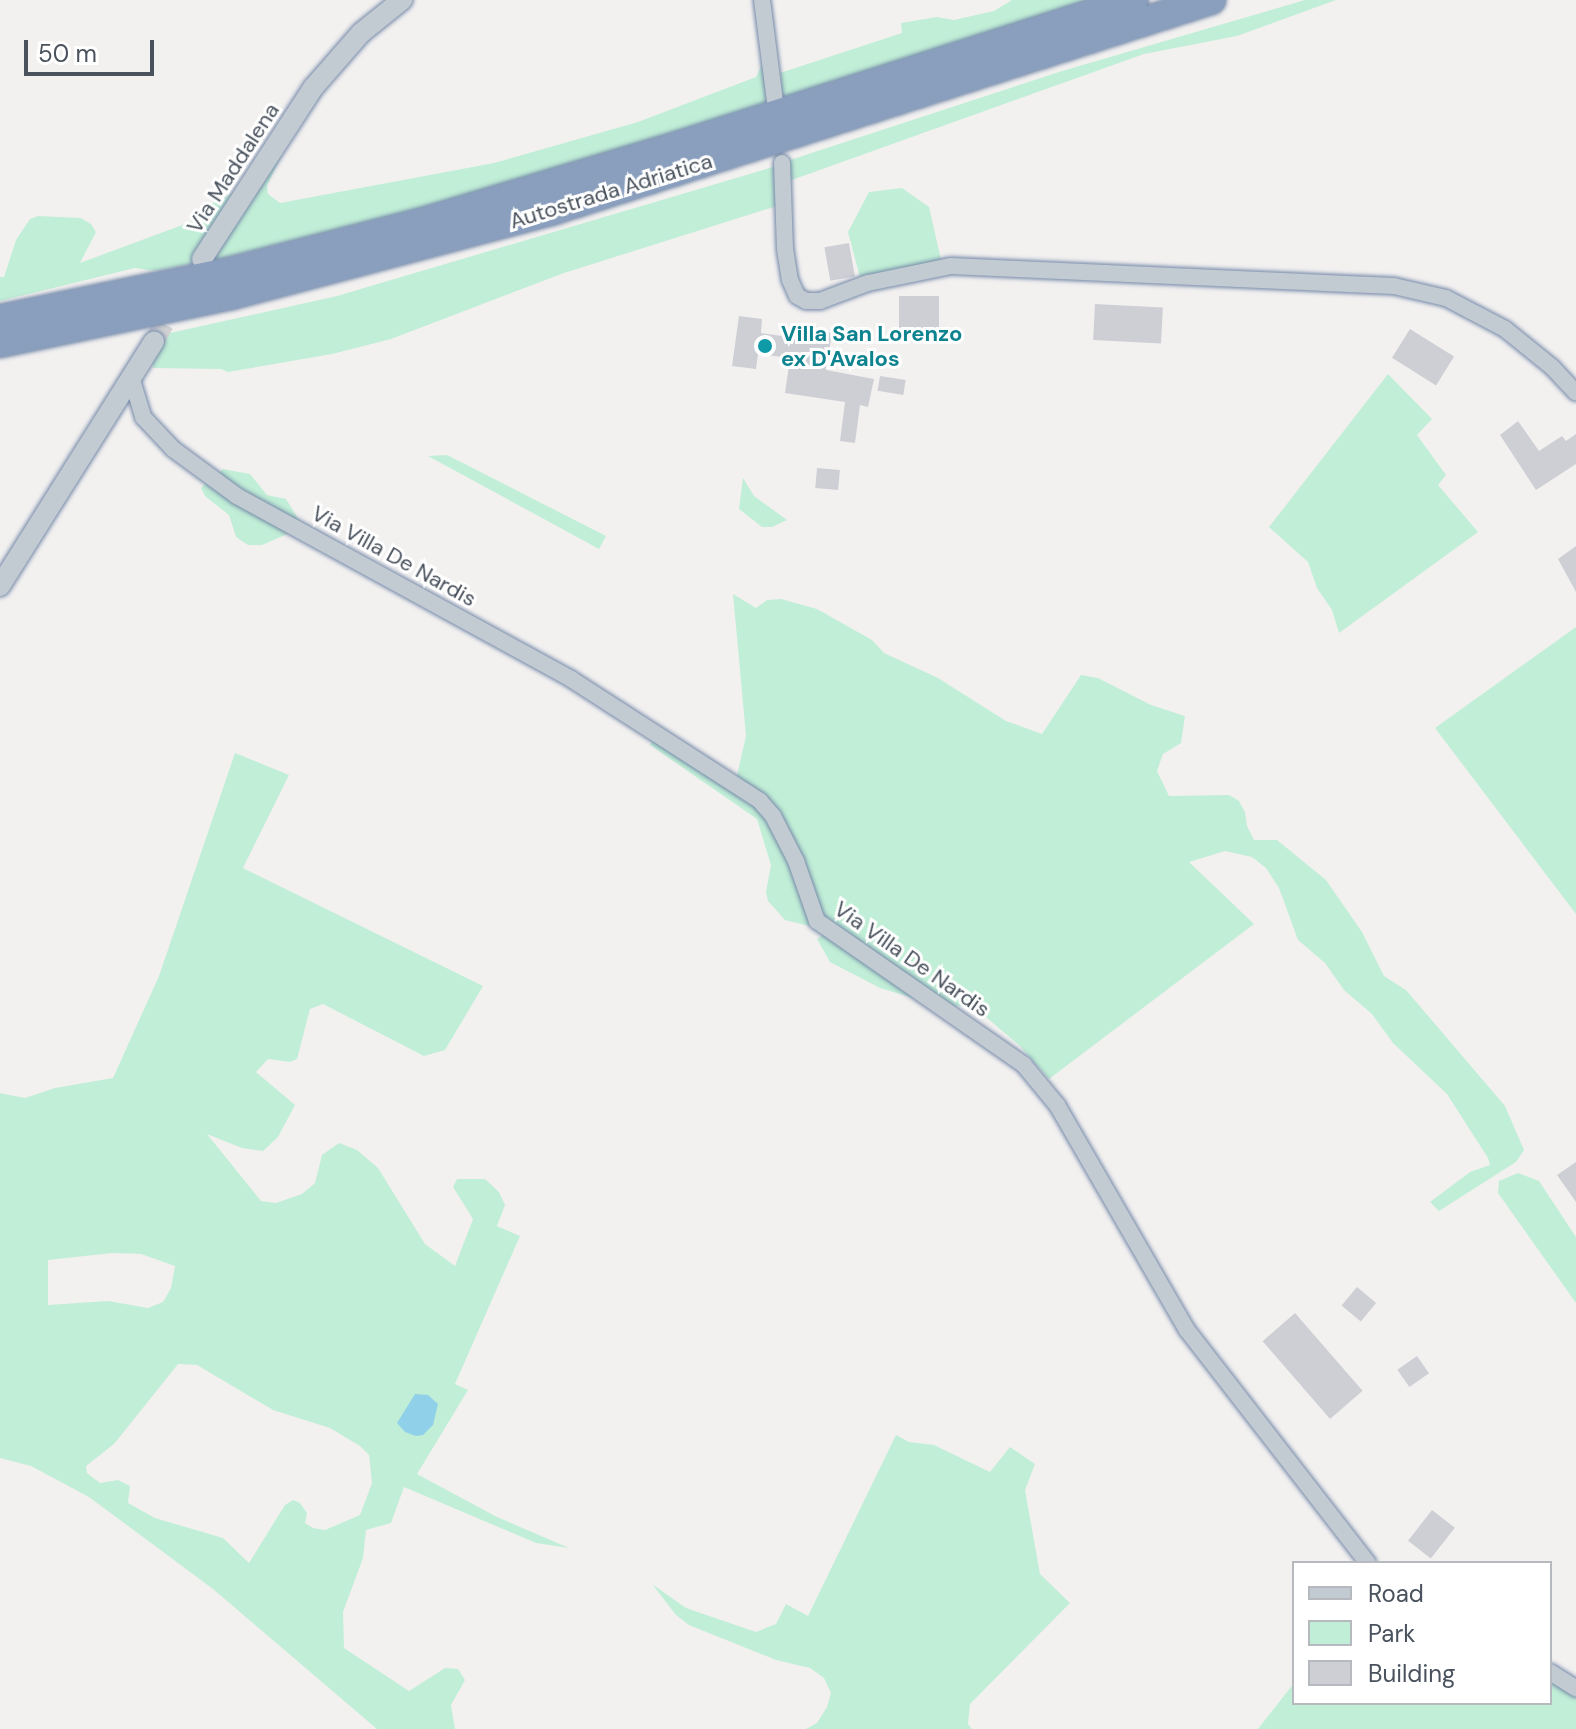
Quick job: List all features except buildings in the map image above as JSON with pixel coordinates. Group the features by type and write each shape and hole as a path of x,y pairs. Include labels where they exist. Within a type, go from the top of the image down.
{"highway":[{"name":"Autostrada Adriatica","path":"0,319 232,271 473,208 1133,0"},
{"name":"Autostrada Adriatica","path":"0,343 247,292 554,210 1211,0"}],"street":[{"name":"Via Maddalena","path":"202,259 321,78 361,33 402,0"},
{"path":"762,0 775,101"},
{"path":"782,163 788,265 797,296 806,301 820,301 909,273 974,265 1394,286 1446,298 1505,329 1552,367 1576,393"},
{"path":"0,586 77,458 132,380 154,341"},
{"name":"Via Villa De Nardis","path":"132,380 143,417 173,449 237,496 571,679 760,801 773,816 796,861 817,921 1024,1065 1057,1105 1187,1330 1366,1561"},
{"path":"1552,1673 1576,1688"}],"green space":[{"path":"1012,0 1085,0 1086,5 783,100 780,73 902,33 901,23 937,17 954,20 994,11"},
{"path":"1305,0 1336,0 1237,36 1144,54 789,181 790,160 1062,71"},
{"path":"764,60 769,103 459,199 203,263 333,77 284,150 267,186 268,194 280,203 494,163 638,122 756,77"},
{"path":"780,165 780,205 564,273 391,339 332,354 228,372 221,369 153,368 152,359 170,333 337,296"},
{"path":"902,188 929,207 942,264 861,281 848,232 869,192"},
{"path":"234,193 191,264 154,271 135,268 0,301 0,277 4,277 16,240 30,219 38,216 81,218 91,224 96,232 80,263 193,221 213,203"},
{"path":"1388,374 1432,419 1417,435 1446,475 1438,485 1478,532 1339,633 1332,610 1317,588 1308,562 1269,527"},
{"path":"447,455 606,536 599,549 428,456"},
{"path":"223,469 250,474 267,495 286,499 299,520 292,532 262,545 248,545 236,537 229,515 205,496 201,488"},
{"path":"743,478 754,496 787,520 772,527 762,527 739,509"},
{"path":"733,594 756,608 767,600 781,599 817,609 872,640 884,653 938,678 1006,721 1042,734 1081,675 1098,678 1151,705 1185,716 1181,743 1163,754 1157,771 1169,796 1229,795 1239,801 1254,840 1277,840 1326,880 1362,932 1384,976 1406,990 1505,1106 1524,1150 1516,1162 1439,1211 1430,1202 1470,1172 1490,1165 1488,1158 1447,1094 1393,1043 1372,1014 1344,990 1325,963 1298,940 1279,888 1266,868 1252,857 1225,851 1189,862 1254,924 1049,1079 1020,1046 987,1018 971,1008 949,1005 826,918 815,899 801,855 736,780 746,736"},
{"path":"1576,627 1576,914 1435,728"},
{"path":"654,739 752,800 769,819 787,855 813,927 785,920 768,901 766,892 771,865 757,819 650,745"},
{"path":"235,753 289,775 243,868 483,986 445,1050 424,1056 323,1004 310,1009 297,1059 290,1062 268,1059 256,1072 295,1105 278,1137 263,1151 242,1148 207,1134 261,1201 276,1203 302,1194 315,1183 322,1155 339,1143 357,1150 378,1168 425,1244 455,1266 473,1219 453,1187 457,1179 485,1179 499,1192 505,1205 497,1226 520,1236 455,1384 468,1390 417,1474 497,1517 569,1548 536,1543 404,1487 391,1523 366,1530 363,1558 343,1612 344,1648 409,1691 445,1668 458,1669 465,1680 451,1705 455,1729 377,1729 213,1589 89,1497 31,1466 0,1458 0,1093 25,1098 55,1088 113,1078 159,976","holes":["112,1253 141,1254 175,1266 171,1288 163,1302 148,1308 108,1301 48,1305 48,1260","178,1364 197,1365 273,1410 330,1428 360,1446 369,1455 372,1483 360,1515 325,1530 313,1528 305,1523 307,1513 300,1503 293,1500 285,1505 249,1563 223,1538 155,1518 128,1503 130,1486 118,1480 100,1483 87,1473 86,1466 114,1444"]},
{"path":"824,934 923,1001 880,988 830,962 817,939"},
{"path":"1518,1173 1539,1181 1576,1237 1576,1303 1498,1193 1499,1181"},
{"path":"896,1435 909,1442 934,1445 990,1472 1010,1447 1035,1464 1025,1490 1040,1574 1070,1603 970,1704 968,1724 972,1729 806,1729 817,1723 827,1707 831,1693 824,1678 810,1668 776,1660 689,1625 676,1615 652,1584 686,1608 756,1632 776,1624 786,1604 808,1616"},
{"path":"1552,1678 1576,1695 1576,1729 1258,1729 1292,1686 1292,1705 1552,1705"}],"water":[{"path":"415,1394 428,1395 438,1404 433,1425 423,1435 416,1436 405,1432 397,1423"}],"tunnel":[{"path":"154,341 178,300"}],"place":[{"name":"Villa San Lorenzo ex D'Avalos","path":"765,346"}]}
